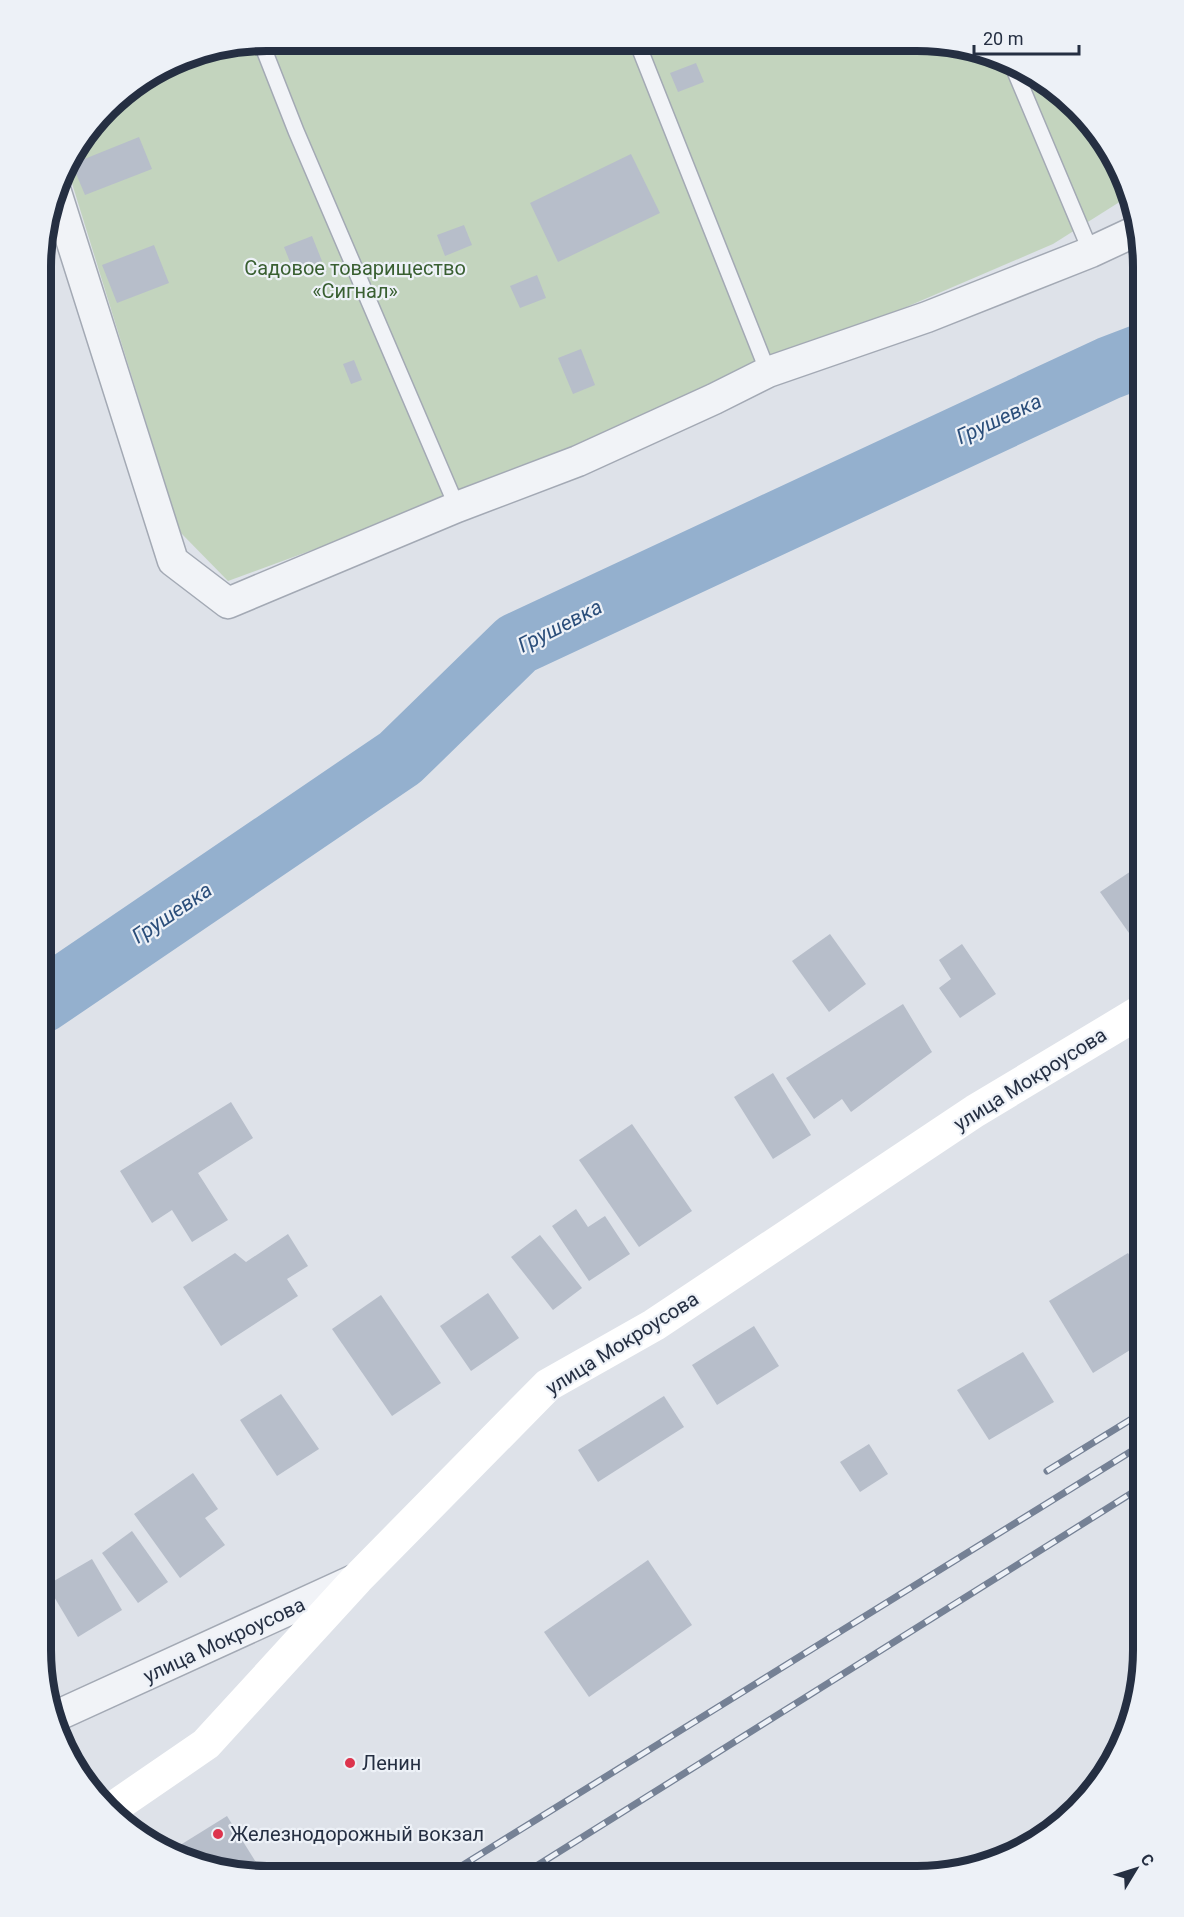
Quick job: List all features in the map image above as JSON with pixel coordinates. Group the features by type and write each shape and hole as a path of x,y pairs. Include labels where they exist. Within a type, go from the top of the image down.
{"street":[{"path":"60,205 173,561 228,603 457,507 578,461 768,372 927,317 1091,252 1130,234"},
{"name":"улица Мокроусова","path":"60,1714 357,1579 548,1385 654,1325 975,1111 1133,1016"},
{"path":"117,1805 206,1744 357,1579"}],"lane":[{"path":"265,51 296,131 457,507"},
{"path":"642,51 768,372"},
{"path":"1017,76 1091,252"}],"green space":[{"name":"Садовое товарищество «Сигнал»","path":"253,51 931,51 959,55 986,62 1012,73 1037,87 1070,114 1097,147 1122,198 1123,200 1053,244 511,477 228,581 180,532 70,178 87,147 114,114 147,87 198,62"}],"building":[{"path":"696,63 704,82 678,92 670,73"},
{"path":"139,137 152,169 85,195 74,170 79,161"},
{"path":"631,154 660,213 558,262 530,203"},
{"path":"464,225 472,245 445,256 437,235"},
{"path":"312,236 322,261 294,272 284,247"},
{"path":"154,245 169,283 117,303 102,265"},
{"path":"537,275 546,298 520,308 510,286"},
{"path":"581,349 595,385 573,394 558,358"},
{"path":"354,360 362,380 351,384 343,364"},
{"path":"1133,870 1133,930 1129,933 1100,892"},
{"path":"830,934 866,984 829,1012 792,961"},
{"path":"962,944 996,994 960,1018 939,988 951,979 939,960"},
{"path":"903,1004 932,1052 851,1112 842,1099 814,1119 786,1078"},
{"path":"773,1073 811,1135 773,1159 734,1097"},
{"path":"231,1102 253,1138 198,1173 228,1220 192,1242 172,1210 152,1223 120,1171"},
{"path":"632,1124 692,1211 639,1247 579,1160"},
{"path":"576,1209 588,1227 605,1216 630,1254 589,1281 552,1226"},
{"path":"288,1234 308,1266 287,1279 298,1296 221,1346 183,1287 235,1253 246,1262"},
{"path":"540,1235 582,1288 553,1310 511,1257"},
{"path":"1128,1253 1133,1261 1133,1348 1093,1373 1049,1301"},
{"path":"488,1293 519,1338 471,1371 440,1326"},
{"path":"381,1295 441,1383 392,1416 332,1329"},
{"path":"754,1326 779,1366 717,1405 692,1365"},
{"path":"1023,1352 1054,1402 989,1440 957,1390"},
{"path":"281,1394 319,1449 277,1476 240,1420"},
{"path":"664,1396 684,1427 598,1482 578,1450"},
{"path":"869,1444 888,1474 860,1492 840,1462"},
{"path":"193,1473 218,1509 205,1518 225,1545 180,1578 134,1514"},
{"path":"132,1531 168,1582 138,1603 102,1553"},
{"path":"92,1559 122,1610 78,1637 51,1592 51,1583"},
{"path":"648,1560 692,1625 589,1697 544,1632"},
{"name":"Железнодорожный вокзал","path":"227,1816 258,1866 211,1859 178,1847"}],"waterway":[{"name":"Грушевка","path":"51,995 400,758 517,644 1133,359"}],"railway":[{"path":"1047,1471 1133,1418"},
{"path":"462,1866 1133,1450"},
{"path":"536,1866 1133,1492"}],"place":[{"name":"Ленин","path":"350,1763"},
{"name":"Железнодорожный вокзал","path":"218,1834"}]}
